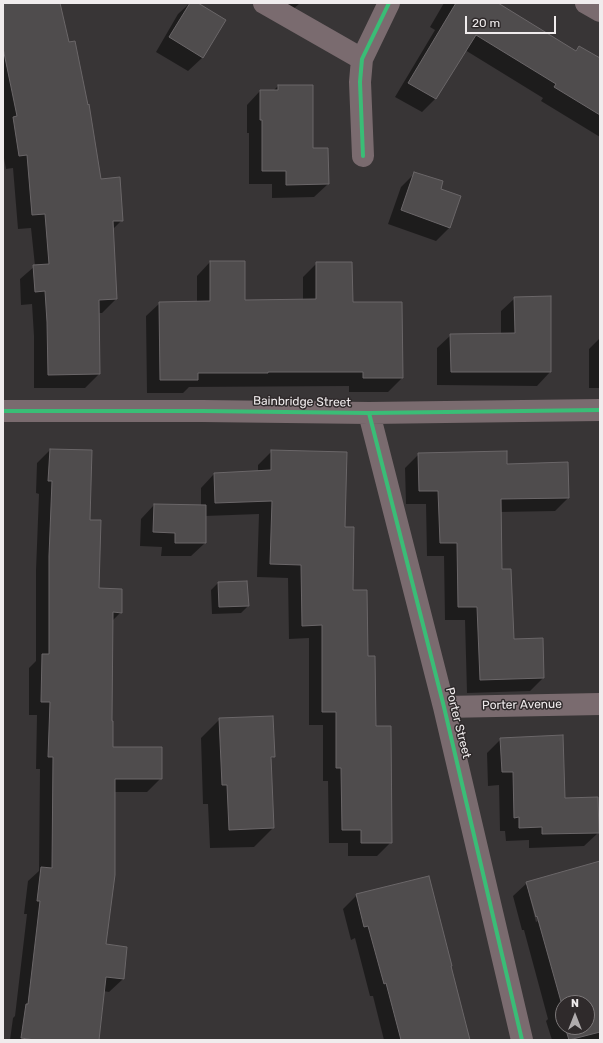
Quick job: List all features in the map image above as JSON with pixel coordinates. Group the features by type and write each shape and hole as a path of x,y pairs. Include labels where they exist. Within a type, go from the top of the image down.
{"street":[{"path":"264,3 362,59"},
{"path":"362,156 360,82 362,59 389,3"},
{"path":"586,3 600,11"},
{"name":"Bainbridge Street","path":"3,411 369,413 600,410"},
{"name":"Porter Street","path":"369,413 444,707 522,1040"},
{"name":"Porter Avenue","path":"444,707 600,704"}],"building":[{"path":"3,3 60,3 69,42 75,41 88,105 89,104 101,179 120,177 123,221 113,221 117,299 99,300 100,374 48,375 45,291 35,292 33,265 49,264 45,214 32,215 27,155 19,156 13,117 17,116 3,48"},
{"path":"190,3 198,3 226,20 203,58 169,37"},
{"path":"456,3 498,3 576,51 579,46 600,58 600,115 554,87 556,84 476,35 436,99 408,83"},
{"path":"278,85 313,85 313,148 328,148 329,184 286,185 286,171 262,171 262,120 260,120 260,90 278,90"},
{"path":"414,172 443,181 441,189 461,196 450,228 401,210"},
{"path":"210,261 245,261 245,300 316,299 316,262 352,262 353,302 402,302 403,378 363,378 363,372 268,372 198,373 198,380 160,380 159,302 210,301"},
{"path":"551,296 551,372 451,372 450,334 515,333 514,297"},
{"path":"50,449 92,450 90,520 101,520 99,588 122,589 122,613 113,612 113,747 162,747 162,779 115,779 115,875 106,944 127,947 124,979 106,977 99,1040 35,1040 21,1038 26,1004 28,1004 40,901 37,901 41,867 52,868 53,757 48,757 50,702 41,702 42,654 49,654 49,556 52,481 48,481"},
{"path":"271,450 347,452 345,527 354,527 353,590 367,590 368,656 375,656 376,726 391,726 392,843 361,843 361,830 342,830 341,768 336,768 336,712 322,712 322,625 302,626 301,565 270,564 272,501 215,503 214,473 271,470"},
{"path":"507,451 507,464 568,462 569,498 501,499 502,569 511,569 514,639 543,638 544,678 480,680 477,607 458,607 457,543 440,543 438,491 419,491 418,453"},
{"path":"154,504 206,505 206,543 175,543 175,533 153,532"},
{"path":"247,581 249,606 219,607 218,582"},
{"path":"273,716 275,757 271,757 274,828 229,830 227,785 222,785 219,718"},
{"path":"563,735 565,798 598,797 599,833 542,834 542,827 519,828 519,817 514,818 513,772 502,772 500,738"},
{"path":"600,861 600,1032 595,1033 595,995 559,995 526,882"},
{"path":"429,876 470,1040 401,1040 386,983 384,984 368,926 364,927 356,894"},
{"path":"567,1035 588,1035 569,1040"}],"cycle path":[{"path":"363,156 360,82 362,59 389,3"},
{"path":"3,411 369,413 600,410"},
{"path":"369,413 444,707 522,1040"}]}
